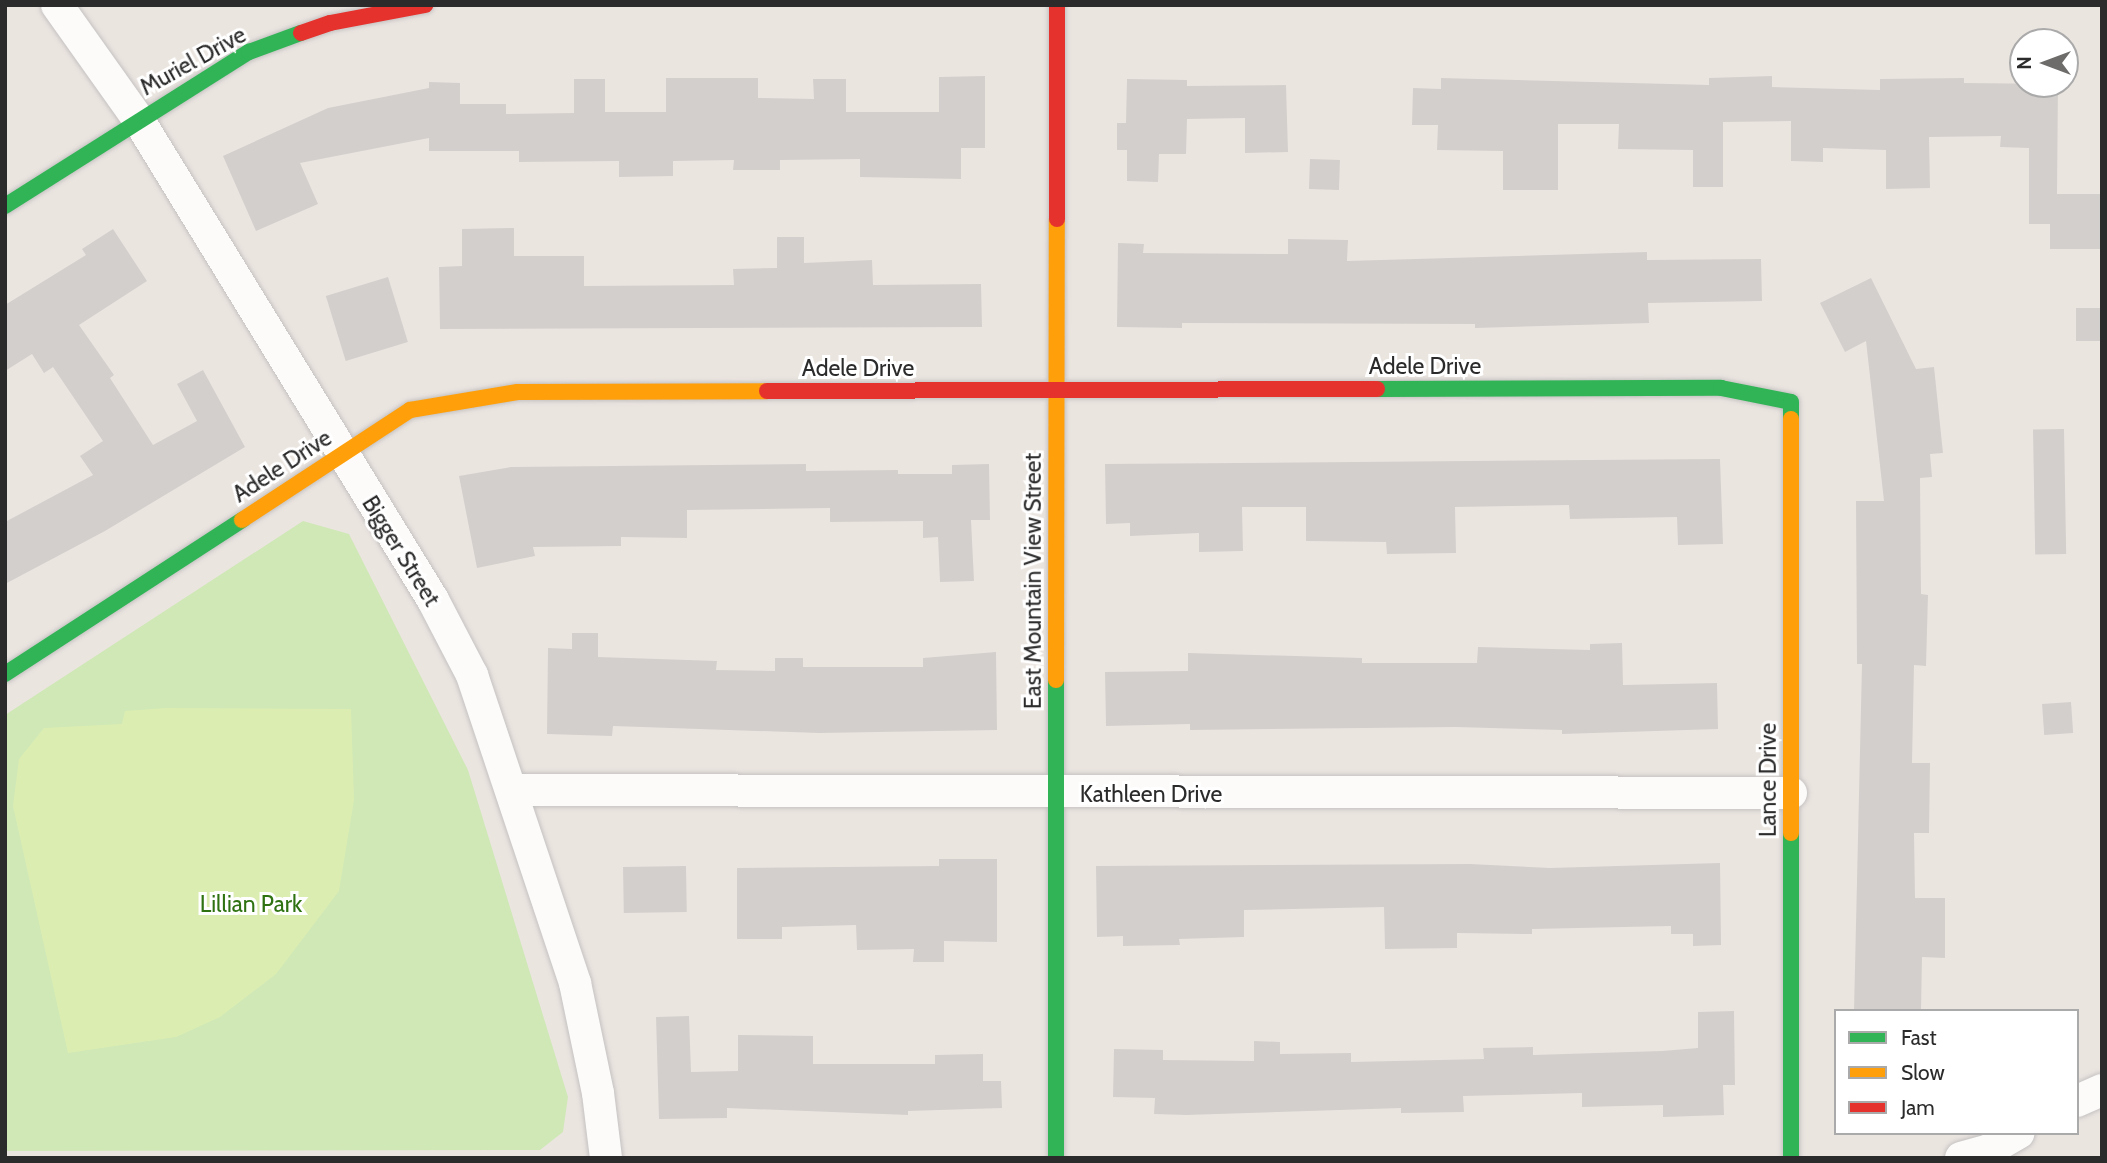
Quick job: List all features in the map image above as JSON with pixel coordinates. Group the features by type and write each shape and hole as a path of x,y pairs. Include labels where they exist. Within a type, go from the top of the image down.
{"street":[{"name":"Bigger Street","path":"57,5 138,118 341,455 433,600 472,675 575,983 598,1093 606,1158"},
{"name":"Muriel Drive","path":"5,206 138,118 250,52 330,23 425,5"},
{"name":"East Mountain View Street","path":"1056,1158 1054,794 1057,5"},
{"name":"Adele Drive","path":"5,674 410,410 519,392 1721,388 1791,402"},
{"name":"Lance Drive","path":"1791,402 1791,1158"},
{"name":"Kathleen Drive","path":"512,790 1054,794 1791,793"},
{"path":"2079,1100 2102,1090"},
{"path":"1961,1158 1989,1150 2015,1135"}],"green space":[{"name":"Lillian Park","path":"303,521 349,534 468,770 568,1097 563,1132 540,1150 5,1151 5,715"},
{"path":"166,708 351,709 354,800 339,891 276,974 220,1017 176,1037 68,1053 13,806 19,759 44,728 122,724 125,711"}],"building":[{"path":"985,76 985,148 961,148 961,179 860,177 860,159 780,160 780,170 733,170 734,160 673,161 673,176 619,177 619,161 519,162 519,151 429,151 429,138 300,163 318,204 256,231 223,156 328,108 429,88 429,82 460,83 460,104 506,104 506,114 574,113 574,79 605,79 605,112 666,112 666,78 758,78 758,98 814,99 813,79 846,79 846,112 939,112 939,77"},
{"path":"1772,76 1772,87 1880,90 1880,79 1964,78 1964,83 2009,83 2009,98 2058,98 2057,194 2102,194 2102,249 2050,249 2050,224 2029,224 2029,148 2000,147 2001,136 1929,137 1930,188 1886,189 1886,150 1823,148 1823,162 1791,161 1791,121 1723,122 1723,187 1693,187 1693,150 1618,149 1619,124 1558,124 1558,190 1503,190 1503,151 1437,150 1438,125 1412,125 1413,88 1441,89 1441,78 1709,85 1709,78"},
{"path":"1127,79 1187,80 1187,86 1286,85 1288,152 1245,153 1245,118 1187,119 1186,154 1159,154 1158,182 1127,181 1127,150 1117,150 1117,123 1126,123"},
{"path":"1310,159 1340,160 1339,190 1309,189"},
{"path":"514,228 514,256 584,256 584,286 734,285 733,269 777,268 777,237 804,237 804,263 872,260 873,285 981,284 982,327 440,329 439,267 462,266 462,229"},
{"path":"113,229 147,281 79,325 114,375 110,378 153,445 197,421 177,384 203,370 245,447 105,531 5,584 5,522 93,475 80,456 103,441 53,367 44,373 32,354 5,371 5,305 86,255 82,249"},
{"path":"1288,239 1348,240 1347,261 1647,252 1647,260 1761,259 1762,301 1648,303 1649,323 1475,328 1475,324 1182,323 1182,328 1117,327 1118,243 1144,244 1143,253 1288,254"},
{"path":"388,277 408,342 346,361 326,296"},
{"path":"1871,278 1916,369 1934,367 1943,453 1930,454 1932,477 1920,478 1921,594 1928,595 1926,666 1914,665 1912,763 1930,763 1929,833 1914,833 1915,898 1945,898 1945,958 1922,957 1921,1009 1854,1009 1862,664 1857,664 1856,501 1884,501 1866,341 1845,352 1820,303"},
{"path":"2076,308 2102,308 2102,341 2076,341"},
{"path":"2064,429 2066,554 2035,555 2033,430"},
{"path":"1720,459 1723,544 1678,545 1677,517 1570,519 1569,505 1455,507 1456,553 1387,554 1386,542 1306,541 1306,507 1242,507 1243,551 1199,552 1199,533 1130,536 1130,523 1106,524 1105,464"},
{"path":"806,464 806,471 898,470 898,474 952,474 952,465 989,464 990,520 971,520 974,581 940,582 938,537 923,538 923,521 830,522 830,508 687,510 687,538 621,537 621,546 533,547 535,556 477,568 459,476 511,467"},
{"path":"572,633 598,633 598,657 717,661 716,670 775,671 775,658 803,658 803,667 923,667 923,658 996,652 997,730 819,733 613,726 612,736 547,734 548,648 572,649"},
{"path":"1622,643 1623,685 1717,683 1718,729 1562,734 1562,730 1456,727 1190,730 1190,724 1106,726 1105,672 1188,671 1188,653 1362,658 1362,663 1477,663 1478,647 1590,650 1590,644"},
{"path":"2071,702 2073,733 2044,735 2042,704"},
{"path":"939,859 997,859 997,942 944,941 944,962 913,962 914,949 857,950 856,925 782,927 782,939 737,939 737,868 939,866"},
{"path":"1720,863 1721,945 1693,946 1693,934 1671,934 1671,926 1532,929 1532,934 1457,933 1457,948 1385,949 1384,907 1244,910 1244,937 1179,939 1180,945 1123,946 1123,936 1097,937 1096,866 1470,864 1550,868"},
{"path":"686,866 687,912 624,913 623,867"},
{"path":"1734,1011 1735,1085 1723,1085 1724,1115 1663,1117 1663,1105 1582,1107 1582,1093 1463,1096 1464,1112 1401,1113 1401,1108 1186,1115 1154,1114 1155,1098 1113,1097 1114,1049 1163,1050 1163,1060 1254,1061 1254,1041 1280,1042 1280,1054 1351,1053 1351,1062 1484,1059 1483,1048 1533,1047 1533,1055 1662,1051 1698,1048 1698,1012"},
{"path":"689,1016 691,1072 738,1071 738,1035 813,1036 813,1064 935,1064 935,1055 983,1054 983,1081 1001,1081 1002,1108 908,1111 908,1115 727,1108 727,1118 659,1119 656,1017"}],"traffic: fast":[{"path":"5,206 249,52 301,33"},
{"path":"1377,389 1721,388 1791,402 1791,419"},
{"path":"5,674 242,520"},
{"path":"1056,680 1056,1158"},
{"path":"1791,833 1791,1158"}],"traffic: slow":[{"path":"1056,680 1057,219"},
{"path":"242,520 410,410 518,392 767,391"},
{"path":"1791,419 1791,833"}],"traffic: jam":[{"path":"301,33 330,23 425,5"},
{"path":"1057,5 1057,219"},
{"path":"767,391 1377,389"}]}
